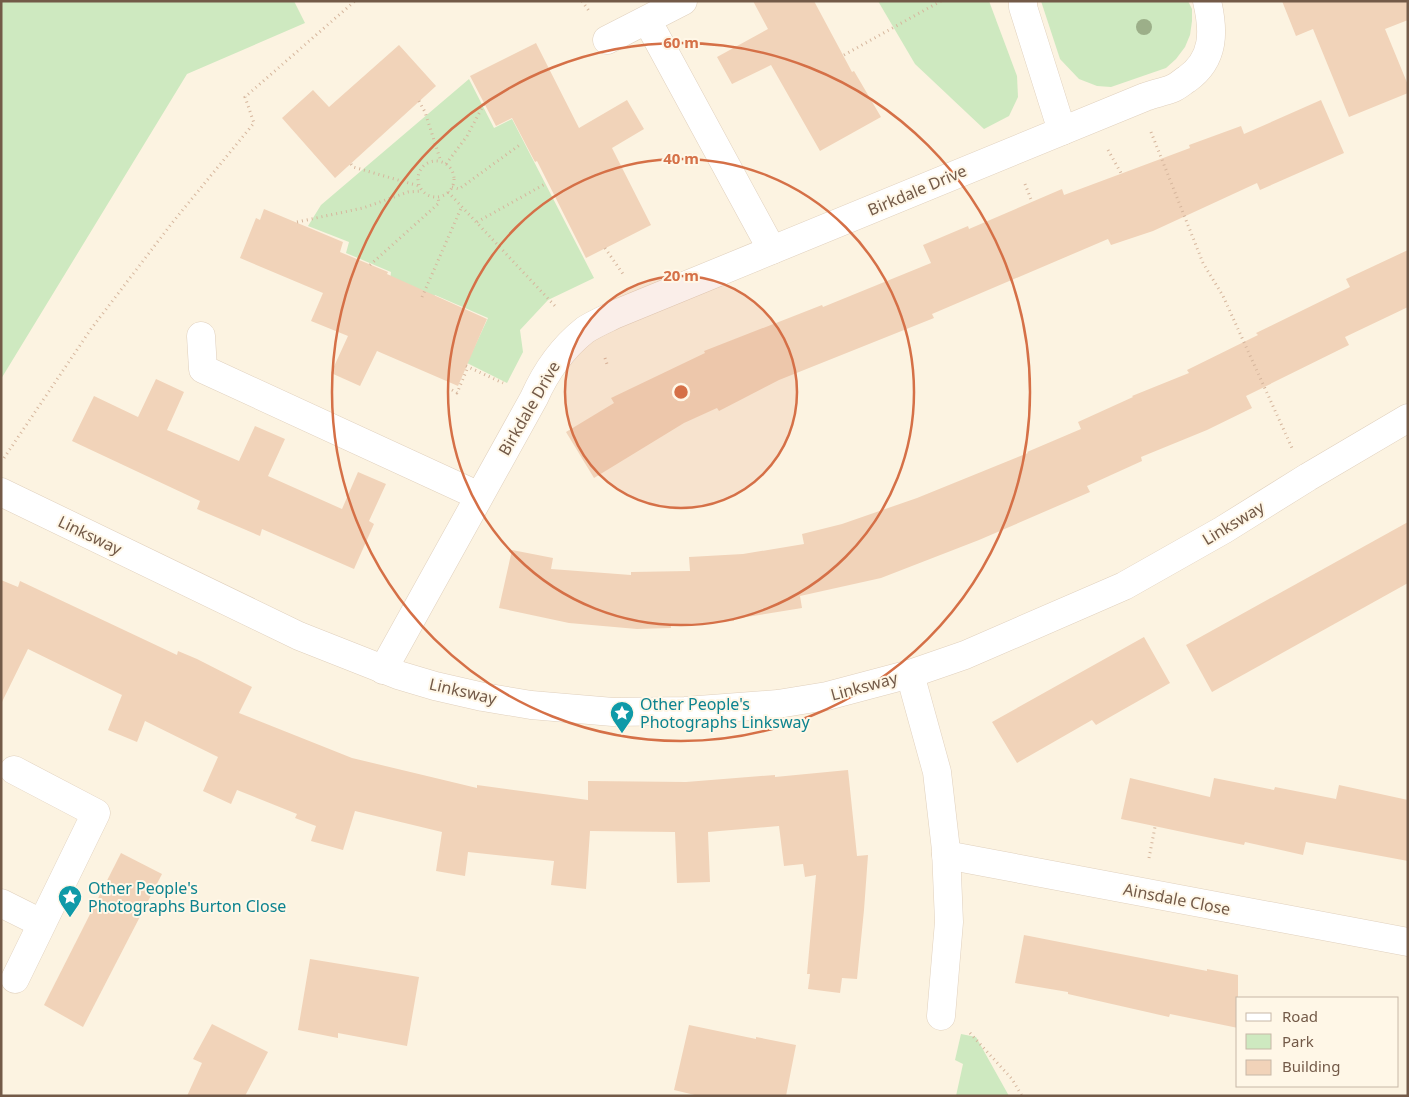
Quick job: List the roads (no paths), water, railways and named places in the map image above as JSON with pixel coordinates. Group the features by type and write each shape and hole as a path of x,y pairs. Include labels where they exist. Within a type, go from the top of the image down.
{"street":[{"path":"607,40 683,1"},
{"path":"1022,1 1062,131"},
{"name":"Birkdale Drive","path":"383,670 534,398 544,375 561,352 586,329 616,314 1145,97 1173,89 1196,73 1208,53 1212,23 1207,1"},
{"path":"647,20 772,250"},
{"path":"201,336 203,369 479,496"},
{"name":"Linksway","path":"1,492 299,636 383,670 483,698 531,705 614,712 685,711 786,703 827,696 910,674 965,655 1124,586 1223,530 1408,418"},
{"path":"910,674 937,772 946,856 949,922 941,1016"},
{"path":"14,770 96,813 14,979"},
{"name":"Ainsdale Close","path":"946,856 1408,942"},
{"path":"1,903 41,923"}],"place":[{"name":"Other People's Photographs Linksway","path":"622,734"},
{"name":"Other People's Photographs Burton Close","path":"70,918"}]}
